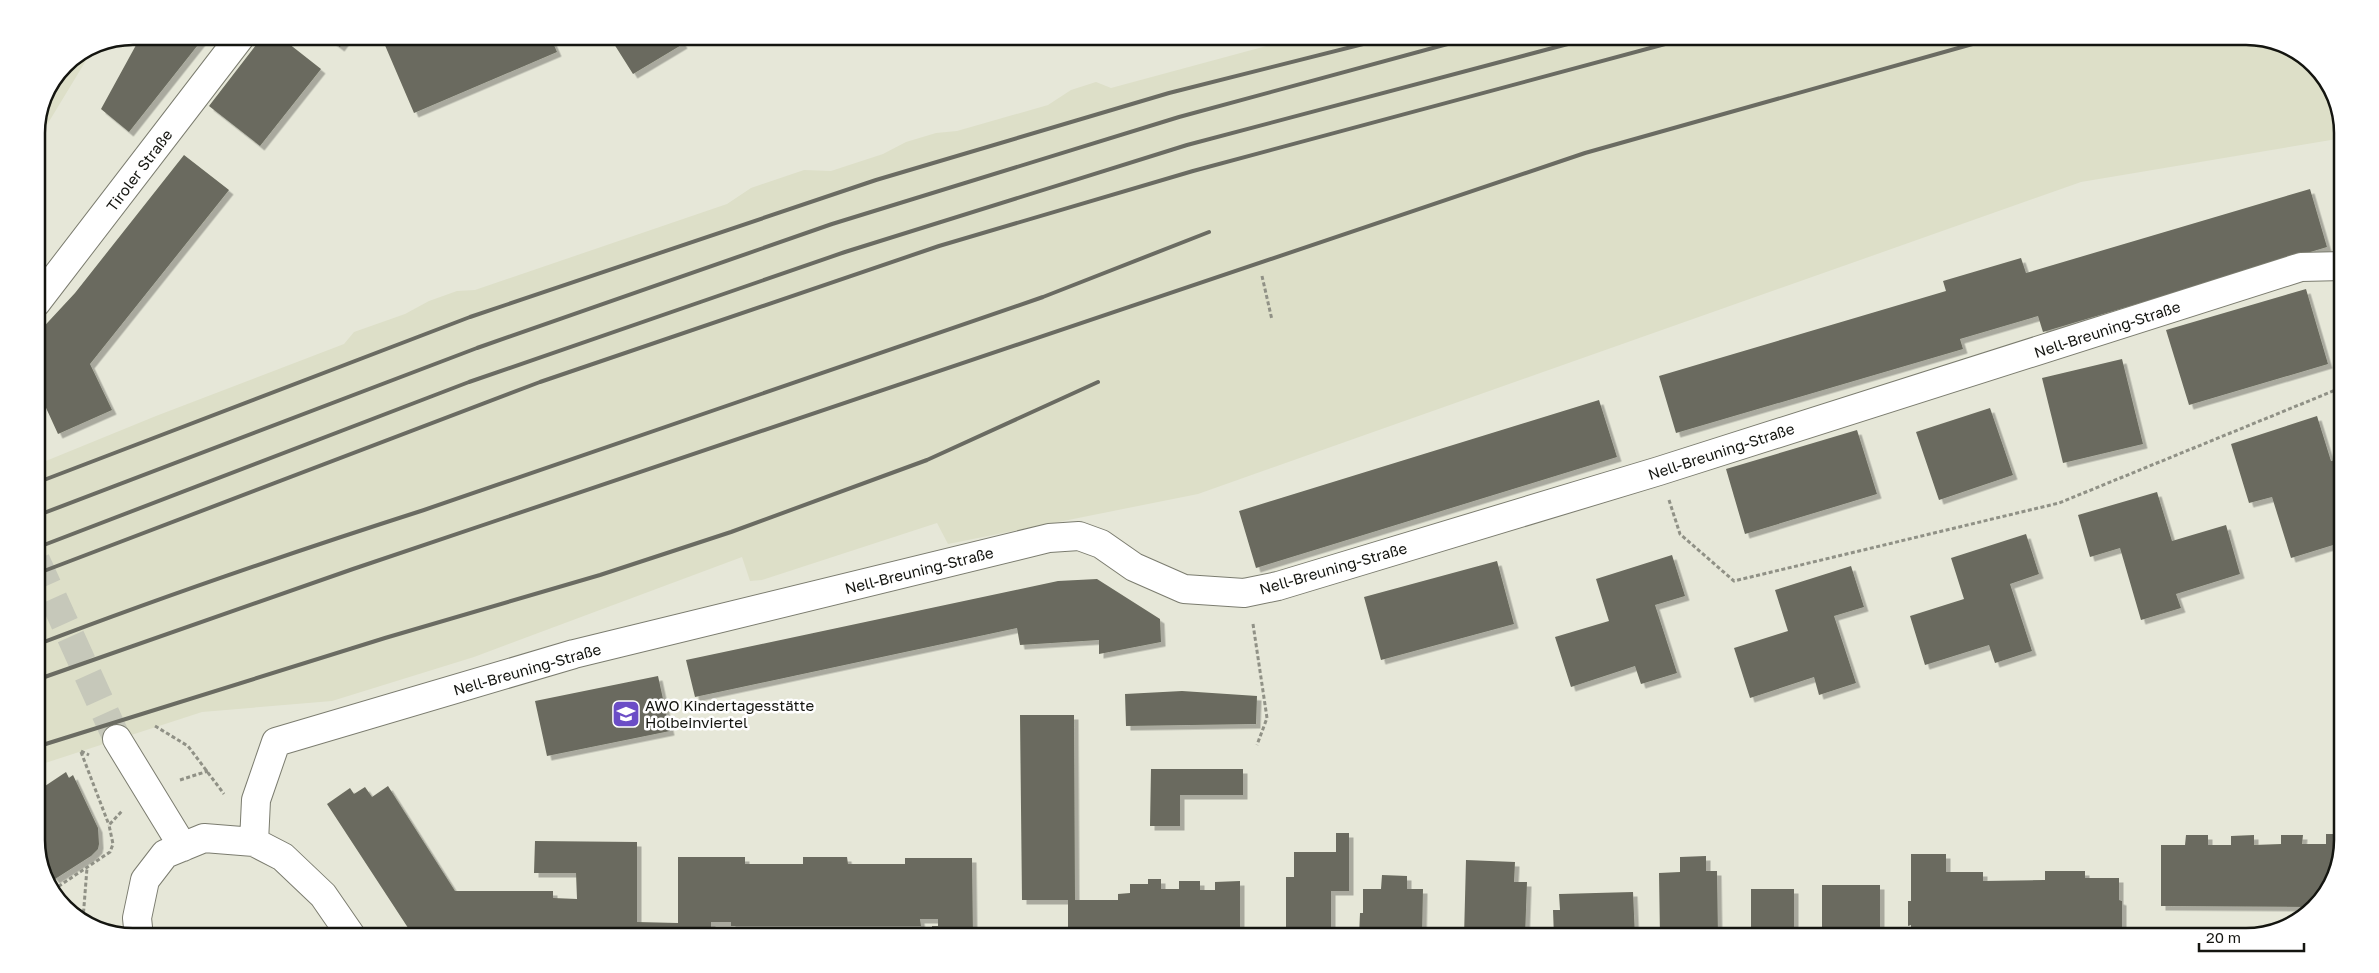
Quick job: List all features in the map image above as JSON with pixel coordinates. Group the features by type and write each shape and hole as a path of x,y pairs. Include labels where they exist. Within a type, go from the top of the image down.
{"street":[{"name":"Tiroler Straße","path":"45,292 235,45"},
{"name":"Nell-Breuning-Straße","path":"254,842 256,800 276,742 574,654 1049,538 1080,536 1094,542 1134,567 1184,589 1244,593 1278,586 1659,471 2301,267 2334,266"},
{"path":"117,739 183,847"},
{"path":"138,928 137,918 145,880 165,854 204,838 254,842 283,857 323,895 346,928"}],"path":[{"path":"1262,276 1272,320"},
{"path":"1659,471 1680,534 1734,581 2059,503 2334,391"},
{"path":"1252,618 1267,718 1257,746"},
{"path":"59,886 110,852 113,844 109,825 81,751"},
{"path":"109,825 130,802 162,786 208,771"},
{"path":"84,912 87,868"}],"shaded area":[{"path":"1270,45 2246,45 2269,48 2279,52 2290,57 2308,71 2322,89 2329,105 2334,128 2334,140 2081,182 1198,494 948,544 937,523 762,580 750,581 742,557 474,657 332,701 202,712 45,763 45,461 156,416 344,344 354,332 405,314 429,301 457,291 475,290 727,204 751,188 804,170 831,171 883,154 906,142 936,133 957,131 1048,105 1071,90 1096,82 1111,88"},
{"path":"88,58 46,127 50,105 60,84 75,67"}],"building":[{"path":"136,45 198,45 129,132 101,109"},
{"path":"256,45 290,45 321,69 260,146 209,106"},
{"path":"385,45 554,45 557,52 414,113"},
{"path":"615,45 681,45 633,74"},
{"path":"184,155 229,190 90,364 112,410 58,434 45,406 45,325 75,293"},
{"path":"2310,189 2327,247 2043,332 2038,316 1960,339 1963,349 1676,433 1659,376 1946,291 1943,281 2021,258 2026,273"},
{"path":"2306,289 2328,364 2189,405 2166,330"},
{"path":"2122,359 2143,444 2063,463 2042,378"},
{"path":"1599,400 1617,457 1256,568 1239,511"},
{"path":"1990,408 2013,475 1939,500 1916,432"},
{"path":"2317,416 2331,461 2334,460 2334,545 2291,558 2272,497 2249,503 2231,444"},
{"path":"1857,430 1877,494 1745,534 1726,469"},
{"path":"2157,492 2172,541 2226,525 2240,574 2176,594 2181,608 2141,620 2120,548 2090,557 2078,515"},
{"path":"2026,534 2039,574 2010,584 2032,651 1995,663 1989,645 1925,665 1910,616 1964,599 1951,558"},
{"path":"1672,555 1685,596 1655,605 1677,673 1641,684 1635,666 1571,687 1555,637 1609,621 1596,579"},
{"path":"1497,561 1514,624 1381,660 1364,597"},
{"path":"1851,566 1864,607 1834,616 1856,683 1819,695 1814,677 1750,698 1734,648 1788,631 1775,590"},
{"path":"1097,579 1160,619 1161,642 1099,654 1099,640 1020,645 1017,628 695,697 686,660 1058,581"},
{"path":"658,676 670,731 547,756 535,701"},
{"path":"1182,691 1257,696 1256,724 1126,726 1125,694"},
{"path":"1020,715 1074,715 1075,900 1118,900 1118,894 1130,893 1130,884 1148,884 1148,879 1161,879 1161,889 1179,889 1179,881 1200,881 1200,890 1215,890 1215,882 1240,881 1240,928 1068,928 1068,900 1022,900"},
{"path":"1151,769 1243,769 1243,795 1180,795 1180,826 1150,826"},
{"path":"66,772 69,778 73,775 98,828 98,849 91,856 55,879 50,868 45,845 45,786"},
{"path":"388,786 455,891 553,891 553,898 577,899 576,873 534,873 535,841 637,842 637,922 678,923 678,857 745,857 745,864 803,864 803,857 847,857 848,864 905,864 905,858 972,858 973,928 932,928 932,926 938,926 938,919 920,919 921,926 731,926 731,922 711,922 711,928 408,928 327,804 350,788 354,794 365,787 372,797"},
{"path":"1336,833 1349,833 1349,891 1331,891 1331,928 1286,928 1286,877 1294,877 1294,852 1336,852"},
{"path":"2326,834 2334,834 2332,857 2325,879 2316,893 2302,907 2161,906 2161,845 2185,845 2186,835 2208,835 2208,845 2231,845 2231,836 2254,835 2254,845 2281,844 2281,835 2303,835 2302,844 2326,844"},
{"path":"1911,854 1946,854 1946,872 1983,872 1983,881 2045,880 2045,871 2085,871 2085,878 2119,878 2119,900 2122,901 2122,928 1911,928 1911,925 1908,926 1908,901 1911,901"},
{"path":"1706,856 1706,871 1717,871 1718,928 1660,928 1659,873 1680,872 1680,857"},
{"path":"1466,860 1515,862 1514,882 1527,882 1525,928 1464,928"},
{"path":"1382,875 1407,876 1407,889 1423,889 1422,928 1359,928 1360,913 1363,913 1363,889 1381,889"},
{"path":"1822,885 1880,885 1880,928 1822,928"},
{"path":"1751,889 1794,889 1794,928 1751,928"},
{"path":"1633,892 1635,928 1554,928 1553,910 1560,910 1559,894"}],"tunnel":[{"path":"45,580 117,739"}],"railway":[{"path":"45,480 470,317 876,180 1169,93 1359,45"},
{"path":"45,513 477,348 832,224 1179,117 1444,45"},
{"path":"45,545 469,382 845,252 1187,145 1564,45"},
{"path":"45,571 540,382 939,246 1193,171 1662,45"},
{"path":"45,677 353,569 1585,153 1969,45"},
{"path":"45,642 229,575 424,510 1043,297 1209,232"},
{"path":"45,744 385,638 600,575 731,532 927,460 1098,382"}],"place":[{"name":"AWO Kindertagesstätte Holbeinviertel","path":"626,714"}]}
